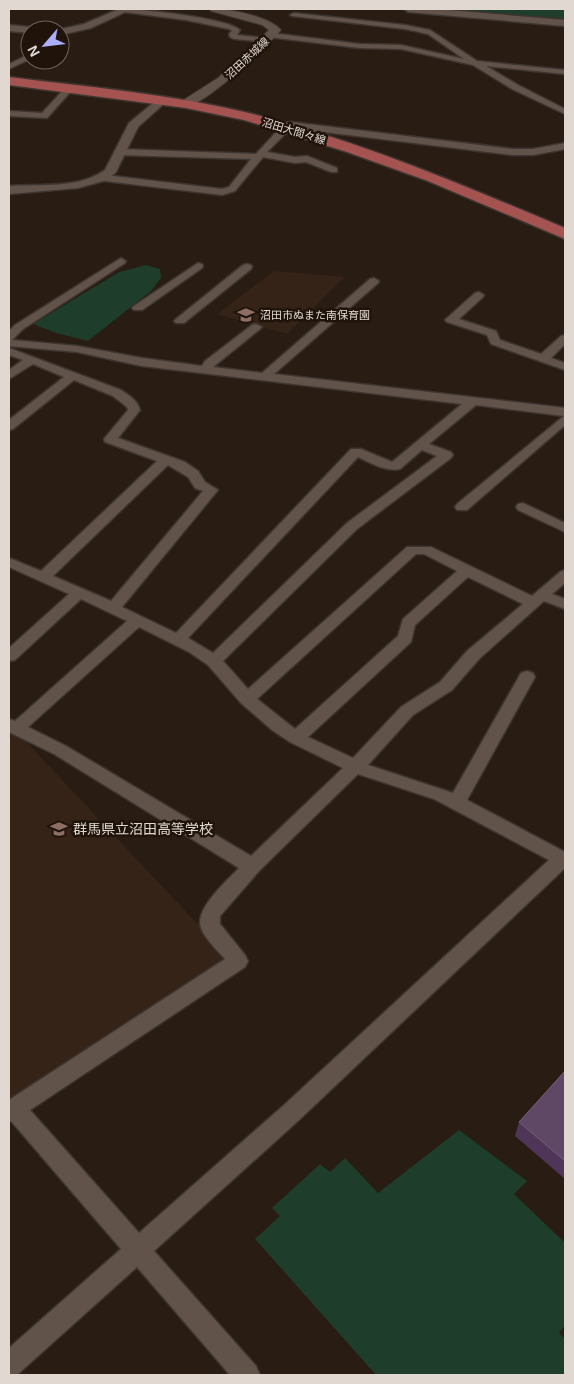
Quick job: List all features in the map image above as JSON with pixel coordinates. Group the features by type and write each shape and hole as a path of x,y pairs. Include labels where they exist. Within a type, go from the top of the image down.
{"main road":[{"name":"沼田赤城線","path":"186,104 222,80 273,32 254,19 215,9"},
{"name":"沼田大間々線","path":"9,81 186,104 283,127 433,178 565,234"}],"street":[{"path":"70,30 89,27 126,9 231,27 236,30 233,34 234,37 273,32 372,47 401,47 478,64 565,72"},
{"path":"287,20 301,9"},
{"path":"408,9 565,23"},
{"path":"294,14 425,31 433,34 515,87 565,112"},
{"path":"9,114 44,116 69,89"},
{"path":"105,178 110,172 133,125 162,101"},
{"path":"9,190 84,184 105,178 222,192 232,189 283,127 291,125 513,152 533,152 565,146"},
{"path":"119,152 307,159 334,170"},
{"path":"9,337 19,327 121,261"},
{"path":"138,308 198,266"},
{"path":"180,321 247,267"},
{"path":"265,376 374,280"},
{"path":"479,295 451,320 492,333 495,342 565,367"},
{"path":"206,369 209,363 256,327"},
{"path":"543,359 565,338"},
{"path":"9,342 77,349 142,362 565,412"},
{"path":"9,351 117,393 133,405 134,410 110,439 180,465 193,474 200,485 211,490 113,608"},
{"path":"9,376 31,360"},
{"path":"9,426 72,376"},
{"path":"179,639 356,452 390,466 395,466 473,401"},
{"path":"462,507 565,419"},
{"path":"214,661 352,526 446,455 420,445"},
{"path":"43,577 167,459"},
{"path":"522,508 565,528"},
{"path":"247,699 412,550 426,550 467,570 537,598 565,604"},
{"path":"9,562 179,639 214,661 247,699 278,726 296,738 355,767 440,794 458,802 564,859 291,1113 9,1366"},
{"path":"296,738 406,638 408,623 467,570"},
{"path":"247,1375 139,1249 12,1110 238,961 210,926 210,914 252,866 355,767 407,711 446,686 473,655 565,575"},
{"path":"9,656 78,593"},
{"path":"138,620 13,726 60,750 252,866"},
{"path":"458,802 527,677"}],"shaded area":[{"path":"274,271 345,277 287,334 217,314"},
{"name":"群馬県立沼田高等学校","path":"9,730 18,733 224,952 222,959 9,1106"}],"green space":[{"path":"426,9 565,9 565,21"},
{"path":"146,265 160,269 161,278 151,291 88,341 56,333 33,324 119,272"},
{"path":"459,1130 527,1181 514,1194 565,1243 565,1325 559,1333 565,1339 565,1375 376,1375 255,1239 280,1216 272,1208 320,1164 330,1172 345,1158 378,1193"}],"building":[{"path":"565,1071 565,1161 519,1122"}],"place":[{"name":"沼田市ぬまた南保育園","path":"246,315"},
{"name":"群馬県立沼田高等学校","path":"59,829"}]}
